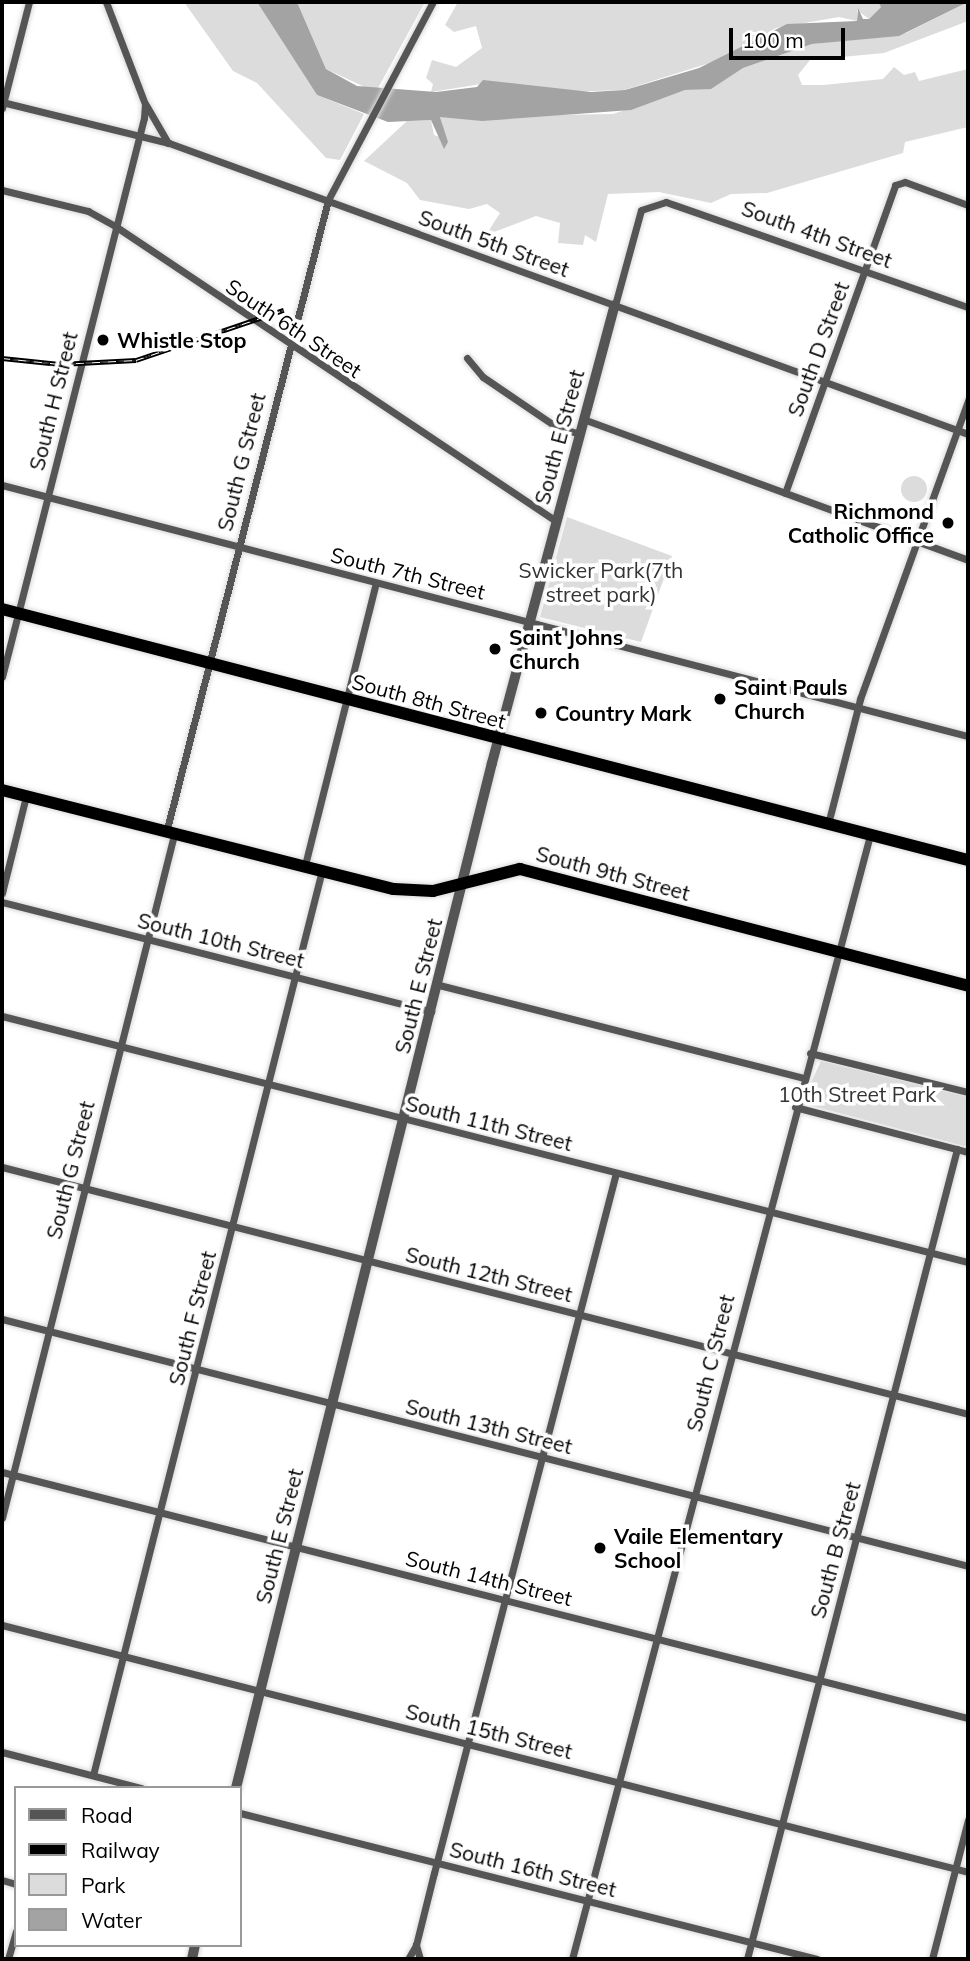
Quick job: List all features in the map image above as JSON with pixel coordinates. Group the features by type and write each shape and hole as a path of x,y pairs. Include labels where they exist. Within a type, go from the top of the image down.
{"highway":[{"name":"South 8th Street","path":"2,609 968,860"},
{"name":"South 9th Street","path":"2,790 407,890 464,882 520,869 968,986"}],"street":[{"path":"2,104 29,2"},
{"path":"106,2 145,104 169,143"},
{"name":"South G Street","path":"2,1518 146,939 237,547 328,200 433,2"},
{"name":"South 5th Street","path":"2,104 169,143 968,434"},
{"name":"South H Street","path":"2,677 145,104"},
{"name":"South D Street","path":"785,493 883,215 902,181 968,205"},
{"name":"South 6th Street","path":"2,190 88,211 115,226 289,345 556,521"},
{"name":"South E Street","path":"236,1786 556,521 640,210 652,202"},
{"name":"South 4th Street","path":"652,202 687,206 968,307"},
{"path":"467,358 483,377 555,426 579,434"},
{"path":"828,824 858,707 968,400"},
{"path":"583,419 968,560"},
{"name":"South 7th Street","path":"2,485 968,736"},
{"path":"305,865 376,583"},
{"path":"2,893 26,796"},
{"name":"South C Street","path":"572,1959 767,1211 870,835"},
{"name":"South F Street","path":"93,1775 322,869"},
{"name":"South 10th Street","path":"2,902 431,1011"},
{"path":"439,985 803,1078"},
{"name":"South 11th Street","path":"2,1016 968,1262"},
{"path":"810,1052 968,1093"},
{"path":"795,1107 968,1152"},
{"name":"South B Street","path":"747,1959 957,1149"},
{"name":"South 12th Street","path":"2,1167 968,1414"},
{"path":"408,1959 416,1945 616,1173"},
{"name":"South 13th Street","path":"2,1320 968,1566"},
{"name":"South 14th Street","path":"2,1472 968,1718"},
{"name":"South 15th Street","path":"2,1625 968,1872"},
{"path":"2,1752 134,1786"},
{"name":"South 16th Street","path":"242,1814 817,1959"},
{"path":"932,1959 968,1821"},
{"path":"8,1959 14,1938"},
{"path":"416,1945 420,1959"}],"green space":[{"path":"184,2 257,2 317,95 364,114 340,160 326,158 257,83 233,71"},
{"path":"297,2 425,2 378,88 369,89 326,69"},
{"path":"458,2 878,2 881,7 869,19 857,10 857,21 839,17 776,28 722,59 624,90 559,92 488,83 431,92 433,84 426,78 432,60 456,67 482,48 476,26 454,32 445,25"},
{"path":"968,2 968,21 884,53 810,60 798,75 802,85 823,85 883,79 894,67 904,75 915,72 919,81 968,69 968,127 905,142 903,153 767,193 731,194 711,203 659,192 608,194 596,242 585,235 583,245 558,243 560,223 536,216 486,235 500,213 487,204 469,209 420,200 407,183 364,161 407,121 431,120 434,135 446,139 440,117 613,114 685,90 711,88 743,68 812,44 906,33"},
{"path":"914,476 923,480 927,489 923,498 914,502 905,498 901,489 905,480"},
{"name":"Swicker Park(7th street park)","path":"567,517 672,556 641,642 540,617"},
{"name":"10th Street Park","path":"821,1061 968,1097 968,1147 809,1105 807,1091"}],"water":[{"path":"257,2 297,2 326,69 357,86 436,92 477,87 483,80 591,92 625,90 699,68 787,24 857,21 858,8 863,19 869,19 881,7 878,2 968,2 899,36 812,44 743,68 711,89 685,90 631,110 482,121 440,117 448,142 444,149 431,120 388,122 317,95"}],"railway":[{"path":"2,358 60,364 136,360 284,310"}],"place":[{"name":"Whistle Stop","path":"103,340"},
{"name":"Richmond Catholic Office","path":"948,523"},
{"name":"Saint Johns Church","path":"495,649"},
{"name":"Saint Pauls Church","path":"720,699"},
{"name":"Country Mark","path":"541,713"},
{"name":"Vaile Elementary School","path":"600,1548"}]}
